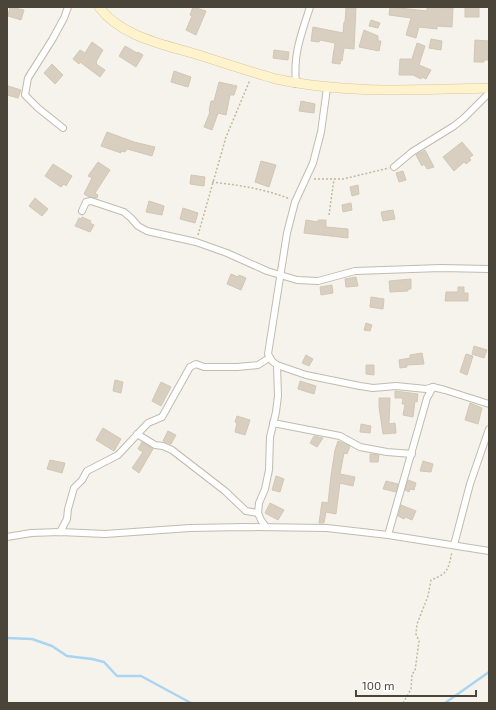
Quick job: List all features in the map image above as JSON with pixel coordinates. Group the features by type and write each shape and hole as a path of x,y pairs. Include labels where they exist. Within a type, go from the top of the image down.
{"street":[{"path":"63,128 38,108 25,95 28,78 52,40 68,7"},
{"path":"99,7 109,19 119,26 150,41 296,84 327,88 400,90 489,88"},
{"path":"296,84 296,53 310,7"},
{"path":"327,88 321,132 313,163 295,201 287,233 268,354 269,358 277,365 306,375 373,388 396,386 426,389 433,387 489,404"},
{"path":"394,167 412,152 454,126 489,93"},
{"path":"82,211 86,202 91,201 124,212 138,226 147,231 196,242 267,271 297,280 318,281 355,271 441,268 489,269"},
{"path":"60,532 67,519 68,509 74,488 82,480 87,471 118,455 148,423 162,417 190,367 196,364 204,367 237,367 258,365 269,358"},
{"path":"266,527 258,513 259,504 265,489 269,470 270,437 278,396 277,365"},
{"path":"388,535 427,398 433,387"},
{"path":"273,423 340,436 360,447 387,452 412,454"},
{"path":"454,545 470,484 489,429"},
{"path":"137,434 155,445 163,446 172,450 225,491 246,511 258,513"},
{"path":"7,537 31,532 105,534 190,528 327,528 388,535 489,551"}],"path":[{"path":"196,242 226,137 253,72"},
{"path":"305,179 343,179 394,167"},
{"path":"329,215 334,179"},
{"path":"212,182 233,184 272,192 295,201"},
{"path":"404,703 411,689 412,674 415,671 419,641 416,634 417,624 428,596 431,580 439,577 447,571 454,545"}],"building":[{"path":"10,7 24,10 21,20 8,16"},
{"path":"193,7 206,11 196,35 186,30 192,16 190,15"},
{"path":"390,7 427,11 427,7 453,8 452,27 437,26 437,29 419,27 416,38 406,35 411,18 389,15"},
{"path":"465,7 479,7 479,17 465,17"},
{"path":"346,8 356,8 354,49 344,48 342,61 341,60 340,64 332,63 335,43 320,40 319,42 311,41 313,27 343,33"},
{"path":"371,20 380,23 378,28 369,26"},
{"path":"364,30 378,36 378,41 381,41 379,51 359,47"},
{"path":"431,39 442,41 441,50 429,48"},
{"path":"475,40 489,41 489,60 484,60 484,62 474,62"},
{"path":"92,42 103,50 96,62 96,64 105,70 100,77 80,62 79,64 73,59 80,50 85,53"},
{"path":"417,43 425,46 419,65 431,70 426,79 422,77 421,79 413,75 399,75 400,59 412,59"},
{"path":"125,46 143,55 136,67 119,56"},
{"path":"274,50 289,52 288,60 273,58"},
{"path":"52,64 63,75 55,84 44,73"},
{"path":"174,71 191,77 188,87 171,82"},
{"path":"219,82 237,86 234,95 230,95 226,115 218,113 212,130 204,127 210,112 211,101 214,101"},
{"path":"8,86 21,90 18,98 7,95"},
{"path":"301,101 315,104 314,113 299,111"},
{"path":"107,132 134,142 155,147 152,156 127,149 125,152 121,151 121,153 101,146"},
{"path":"462,142 473,155 469,158 471,160 466,164 464,162 454,171 443,157"},
{"path":"425,150 434,167 427,169 424,164 422,166 416,155"},
{"path":"261,161 276,165 269,187 255,182"},
{"path":"98,162 110,170 95,193 98,195 97,198 89,197 84,194 92,178 88,176"},
{"path":"53,164 72,176 66,186 64,184 61,187 45,176"},
{"path":"403,171 406,180 399,182 396,173"},
{"path":"191,175 205,177 204,186 190,184"},
{"path":"358,185 359,194 352,196 350,187"},
{"path":"35,198 48,209 42,216 29,206"},
{"path":"149,201 164,206 162,215 146,212"},
{"path":"351,203 352,210 343,212 342,205"},
{"path":"183,208 198,213 195,223 180,219"},
{"path":"393,210 395,219 383,221 381,212"},
{"path":"82,217 91,221 90,223 94,225 90,232 75,226 79,218 82,219"},
{"path":"306,220 318,222 318,220 326,220 326,227 348,229 348,238 304,233"},
{"path":"231,274 246,278 241,290 227,284"},
{"path":"356,277 358,286 346,287 345,279"},
{"path":"411,279 411,289 408,289 408,291 390,292 389,281"},
{"path":"332,285 333,293 321,295 320,287"},
{"path":"458,287 464,287 464,293 468,293 468,301 445,301 446,292 458,292"},
{"path":"371,297 384,299 383,309 370,307"},
{"path":"366,323 372,325 370,331 364,330"},
{"path":"474,346 487,350 484,358 472,354"},
{"path":"422,353 424,364 407,365 407,367 400,368 399,360 410,358 410,355"},
{"path":"466,354 473,356 467,375 460,372"},
{"path":"306,355 313,359 309,366 302,363"},
{"path":"366,365 374,365 374,375 366,374"},
{"path":"115,380 123,382 121,393 113,391"},
{"path":"300,381 316,386 314,394 298,389"},
{"path":"161,382 171,387 161,406 152,401"},
{"path":"395,391 418,394 417,402 415,401 413,417 403,415 405,404 402,404 403,398 395,398"},
{"path":"379,398 390,398 389,424 395,423 396,433 383,434"},
{"path":"470,403 482,408 478,424 465,420"},
{"path":"237,416 250,420 245,435 235,432 237,423 235,422"},
{"path":"361,424 371,426 370,433 360,432"},
{"path":"103,428 121,439 114,451 96,440"},
{"path":"168,431 176,435 171,444 163,441"},
{"path":"314,436 323,438 317,447 310,443"},
{"path":"338,441 350,446 347,454 344,453 340,474 355,477 353,486 340,483 336,514 326,512 324,523 319,523 322,502 328,503 335,450"},
{"path":"142,442 153,449 139,473 132,468 143,452 138,449"},
{"path":"370,454 379,455 378,462 370,462"},
{"path":"50,460 65,463 62,473 47,469"},
{"path":"423,461 433,464 431,472 420,471"},
{"path":"276,476 284,479 280,492 272,490"},
{"path":"408,480 416,483 414,490 410,489 409,492 405,490"},
{"path":"386,481 398,484 396,492 383,489"},
{"path":"270,503 284,510 278,520 265,513"},
{"path":"401,505 416,511 412,520 405,517 404,519 398,516"}],"waterway":[{"path":"7,638 32,639 52,646 67,656 104,662 117,676 141,676 191,703"},
{"path":"445,703 489,672"}]}
